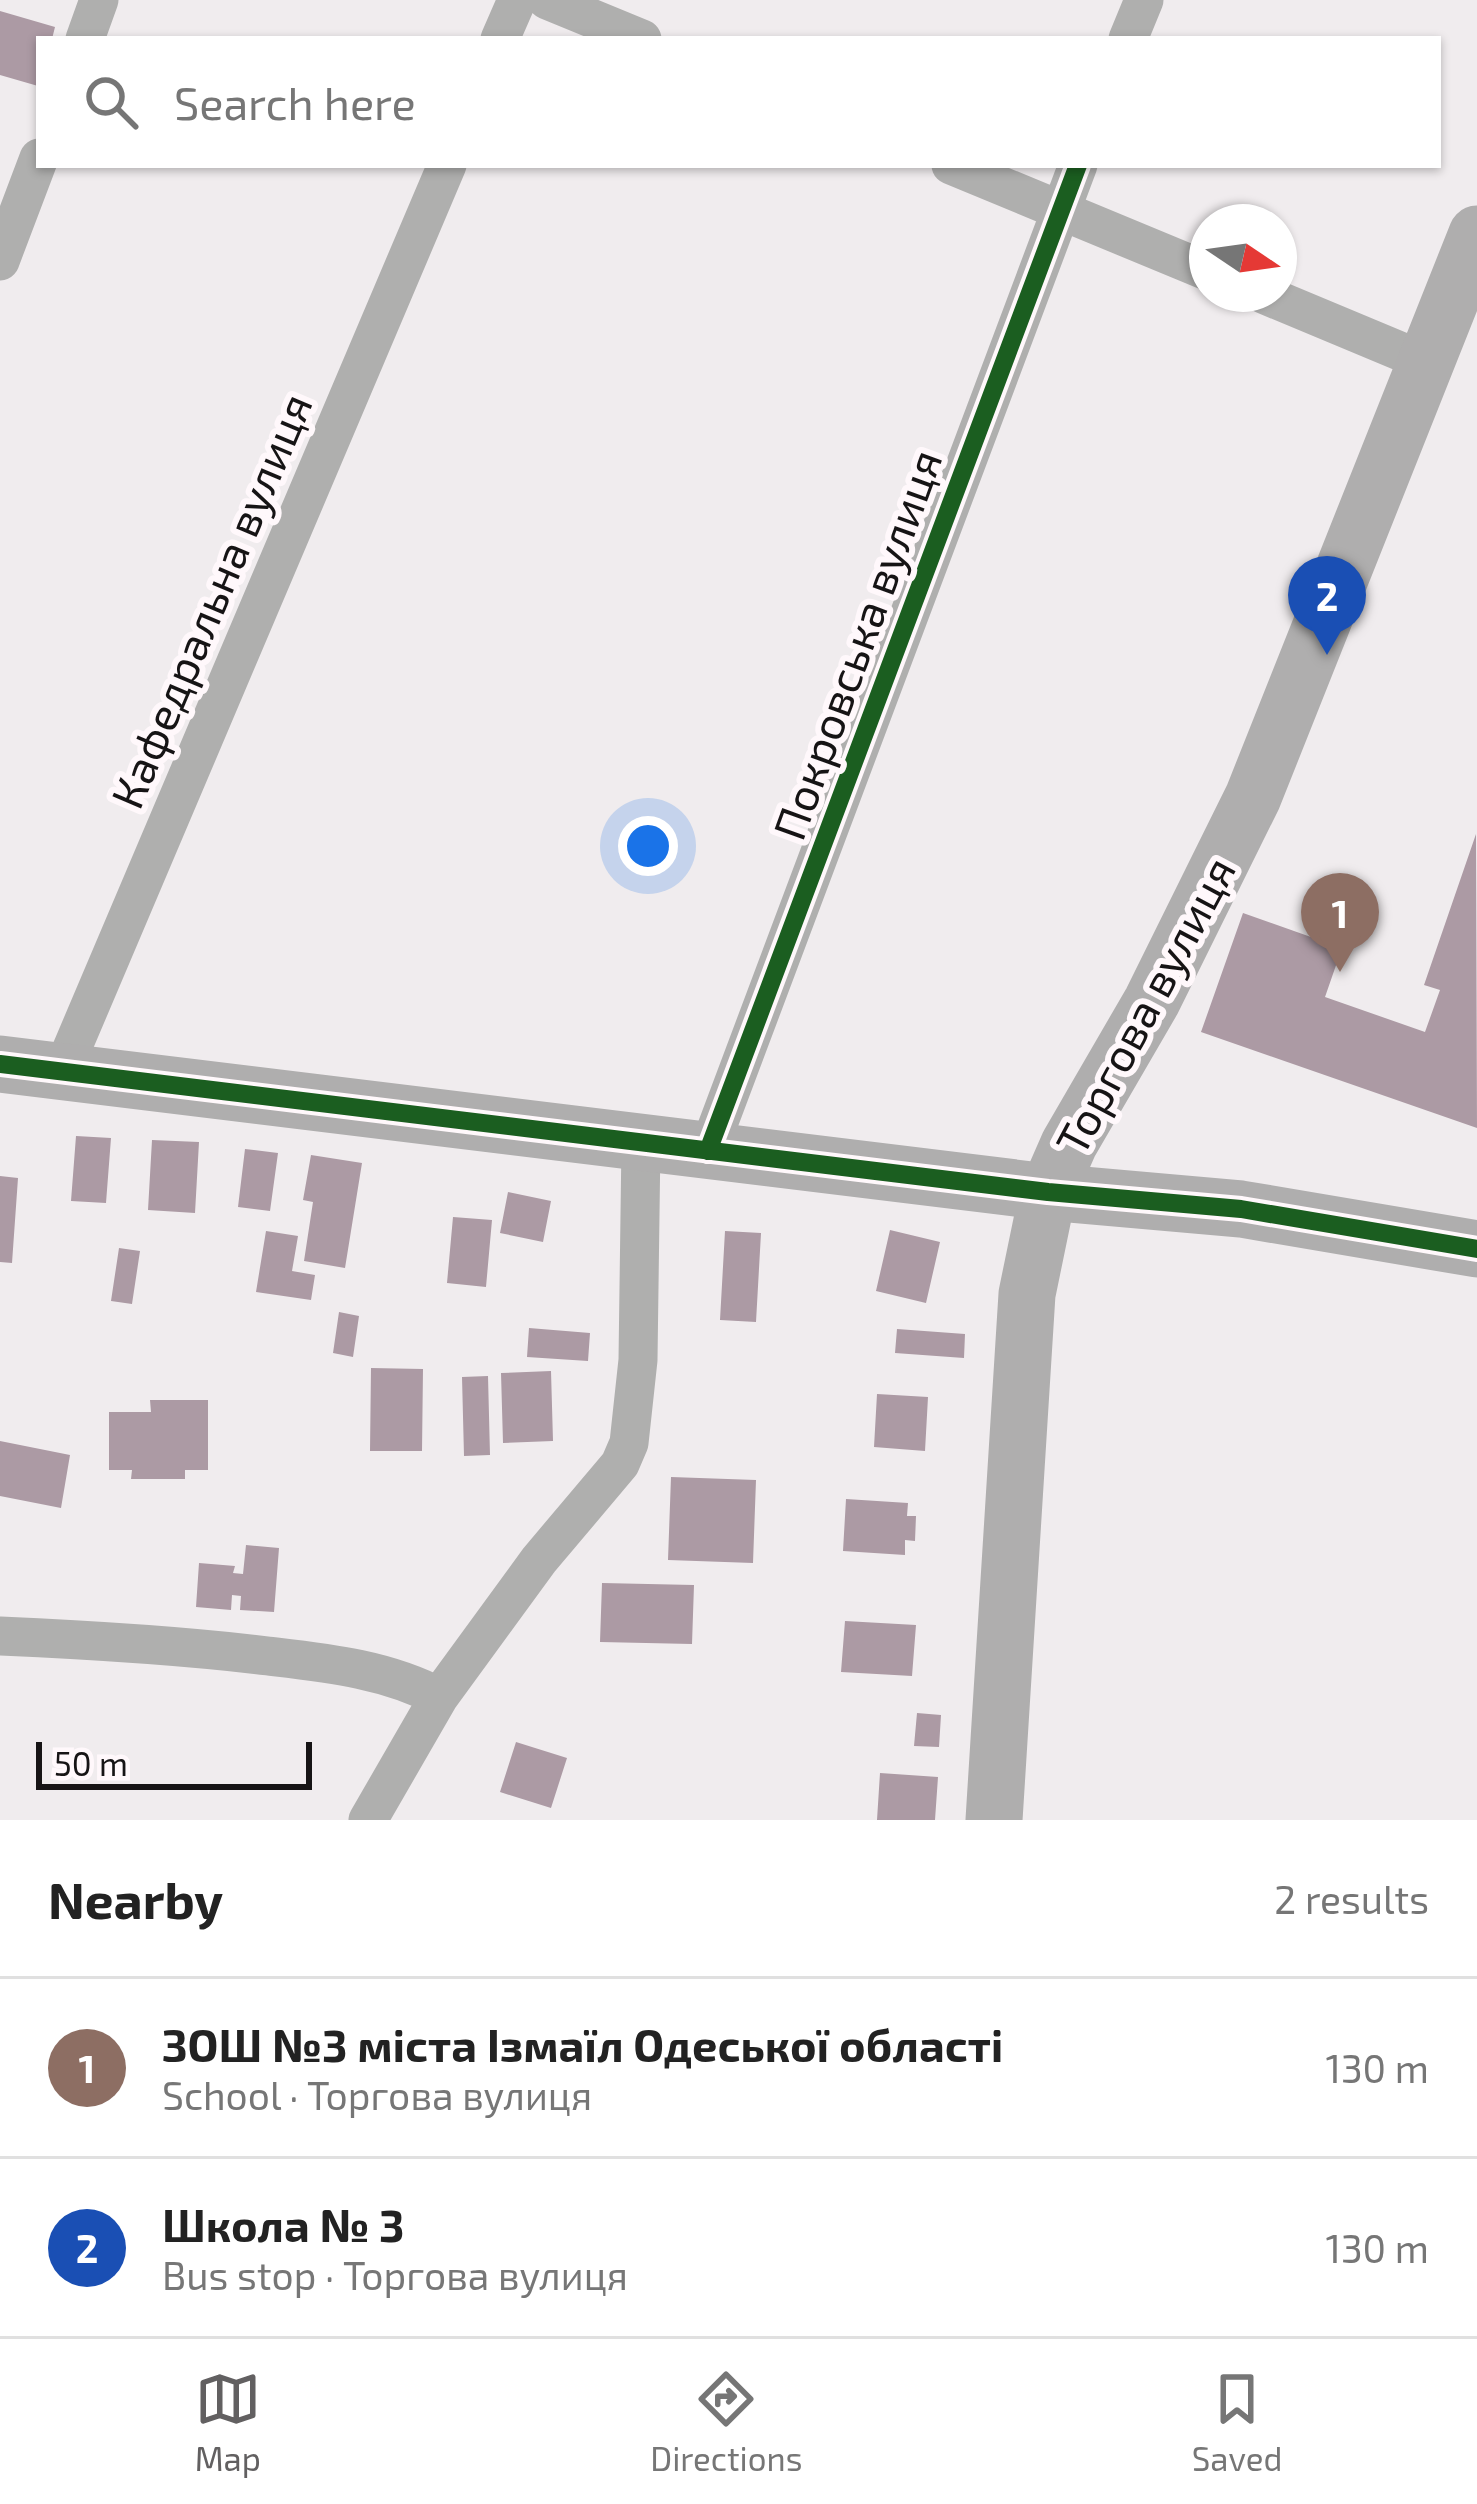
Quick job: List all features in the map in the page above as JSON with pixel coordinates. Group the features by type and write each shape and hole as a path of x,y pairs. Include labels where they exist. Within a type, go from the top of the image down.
{"main road":[{"name":"Торгова вулиця","path":"994,1820 1027,1294 1048,1192 1069,1144 1152,1000 1253,797 1477,234"},
{"path":"0,1064 1048,1192 1241,1209 1477,1249"}],"street":[{"path":"86,36 99,0"},
{"path":"501,36 517,0"},
{"path":"547,0 635,36"},
{"path":"1129,36 1144,0"},
{"path":"0,261 36,166"},
{"name":"Кафедральна вулиця","path":"62,1072 446,168"},
{"path":"958,168 1189,263"},
{"name":"Покровська вулиця","path":"708,1151 1077,168"},
{"path":"1297,308 1426,362"},
{"path":"368,1820 439,1697 539,1560 620,1464 629,1443 638,1360 641,1142"},
{"path":"0,1636 171,1645 310,1661 369,1671 439,1697"}],"building":[{"path":"0,11 55,27 53,36 36,36 36,85 0,75"},
{"path":"1476,834 1477,1128 1201,1032 1243,913 1342,948 1325,997 1425,1032 1440,990 1424,985"},
{"path":"76,1136 111,1138 106,1203 71,1201"},
{"path":"152,1140 199,1142 195,1213 148,1210"},
{"path":"245,1149 278,1153 270,1211 238,1207"},
{"path":"311,1155 362,1163 345,1268 304,1261 313,1202 303,1200"},
{"path":"0,1176 18,1178 12,1263 0,1262"},
{"path":"508,1192 551,1201 543,1242 500,1233"},
{"path":"453,1217 492,1220 486,1287 447,1283"},
{"path":"890,1230 940,1242 926,1303 876,1291"},
{"path":"266,1231 298,1236 292,1271 315,1275 311,1300 256,1292"},
{"path":"725,1231 761,1233 756,1322 720,1320"},
{"path":"119,1248 140,1251 132,1304 111,1301"},
{"path":"339,1312 359,1316 353,1357 333,1353"},
{"path":"529,1328 590,1333 588,1361 527,1357"},
{"path":"897,1329 965,1334 964,1358 895,1353"},
{"path":"371,1368 423,1369 422,1451 370,1451"},
{"path":"551,1371 553,1441 503,1443 501,1373"},
{"path":"488,1376 490,1455 464,1456 462,1377"},
{"path":"877,1394 928,1397 925,1451 874,1447"},
{"path":"150,1400 208,1400 208,1470 185,1470 185,1479 131,1479 132,1470 109,1470 109,1412 151,1412"},
{"path":"0,1441 70,1455 61,1508 0,1496"},
{"path":"671,1477 756,1480 753,1563 668,1560"},
{"path":"846,1499 908,1503 907,1516 916,1516 915,1541 905,1540 905,1555 843,1551"},
{"path":"246,1545 279,1548 274,1612 240,1610 241,1596 232,1595 231,1610 196,1607 199,1563 235,1566 233,1573 243,1574"},
{"path":"602,1583 694,1585 692,1644 600,1642"},
{"path":"845,1621 916,1625 912,1676 841,1672"},
{"path":"917,1713 941,1715 939,1747 914,1746"},
{"path":"516,1742 567,1758 551,1808 500,1792"},
{"path":"880,1773 938,1777 935,1820 877,1820"}],"cycle path":[{"path":"708,1151 1077,168"},
{"path":"0,1064 1048,1192 1241,1209 1477,1249"}],"place":[{"name":"Школа № 3","path":"1327,655"},
{"name":"ЗОШ №3 міста Ізмаїл Одеської області","path":"1340,972"}]}
